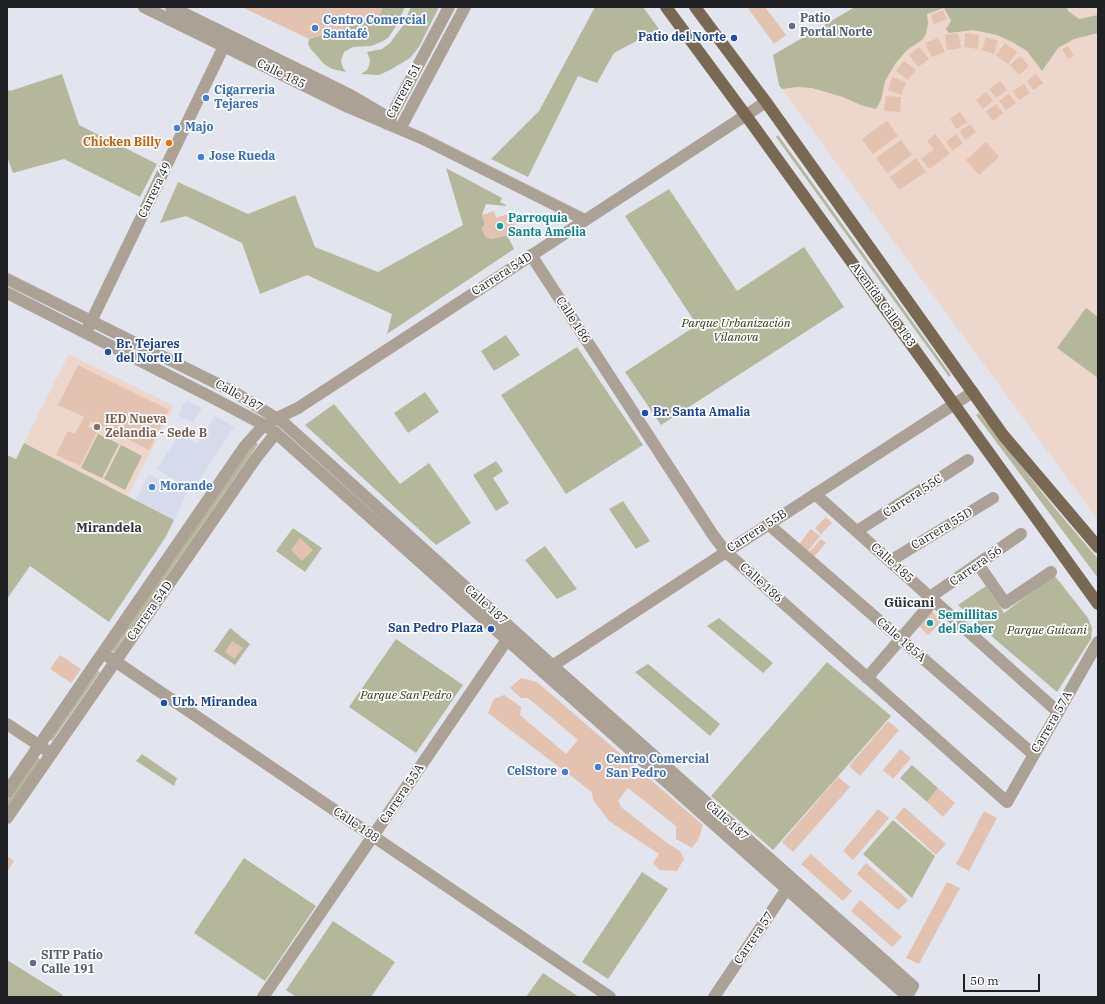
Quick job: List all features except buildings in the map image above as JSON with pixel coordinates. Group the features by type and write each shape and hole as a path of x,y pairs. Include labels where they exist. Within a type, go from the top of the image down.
{"main road":[{"name":"Avenida Calle 183","path":"666,7 746,114 1098,604"},
{"name":"Avenida Calle 183","path":"695,7 766,102 1014,448 1098,547"},
{"path":"1067,561 1098,591"}],"street":[{"name":"Calle 185","path":"144,7 348,107 389,121"},
{"name":"Calle 185","path":"171,7 343,91 389,121 585,220"},
{"name":"Carrera 51","path":"389,121 449,7"},
{"name":"Carrera 51","path":"401,127 465,7"},
{"name":"Carrera 49","path":"85,333 224,46"},
{"name":"Carrera 51","path":"421,59 423,63 432,68"},
{"name":"Carrera 54D","path":"7,792 244,446 264,425 280,421 766,102"},
{"name":"Calle 186","path":"531,255 713,535 726,552 1007,802"},
{"name":"Calle 187","path":"7,279 228,389 254,403 280,421 548,669 790,884 908,996"},
{"name":"Calle 187","path":"7,293 264,425 276,433 511,635"},
{"name":"Carrera 55B","path":"548,669 768,524 973,392"},
{"name":"Carrera 54D","path":"7,818 256,458 276,433 280,421"},
{"name":"Carrera 55C","path":"857,532 968,460"},
{"name":"Calle 185","path":"815,494 1058,712"},
{"name":"Carrera 55D","path":"890,561 993,498"},
{"name":"Calle 185A","path":"768,524 1033,754"},
{"name":"Carrera 56","path":"866,678 932,599 1021,534"},
{"path":"978,564 1005,603 1051,572"},
{"name":"Carrera 55A","path":"263,997 511,635"},
{"name":"Carrera 57A","path":"1007,802 1098,642"},
{"name":"Calle 188","path":"102,653 610,997"},
{"path":"7,724 51,754"},
{"name":"Carrera 57","path":"714,997 790,884"}],"shaded area":[{"path":"890,7 1098,7 1098,520 779,85"},
{"name":"IED Nueva Zelandia - Sede B","path":"69,354 174,406 128,496 24,443"},
{"path":"186,400 202,408 193,423 178,415"},
{"path":"215,416 234,427 192,491 157,469 180,433 197,444"},
{"path":"149,474 187,493 174,520 136,500"}],"green space":[{"path":"383,7 405,7 396,26 388,38 371,46 353,47 344,52 341,61 346,72 332,69 324,64 310,48 308,44 309,39 378,17"},
{"path":"411,7 439,7 419,47 410,58 390,70 379,75 361,74 367,70 369,66 370,60 367,52 382,49 390,43 402,27"},
{"path":"595,7 643,7 659,29 614,53 597,83 578,76 528,177 491,159 539,111"},
{"path":"855,7 1067,7 1068,11 1079,19 1098,15 1098,33 1074,39 1058,48 1042,71 1027,51 997,35 973,30 949,33 946,29 951,21 944,8 927,14 928,23 926,34 922,40 907,50 895,64 885,81 881,100 876,109 812,88 797,87 782,89 779,85 773,55"},
{"path":"62,74 79,125 157,164 140,197 64,159 13,173 7,157 7,89 10,91"},
{"path":"778,135 951,375 949,377 776,137"},
{"path":"446,168 502,198 500,202 506,206 486,204 482,215 485,224 482,229 486,237 492,239 507,235 514,249 387,334 392,314 307,275 260,294 242,243 186,216 160,223 178,182 248,214 295,195 315,247 378,272 463,225"},
{"name":"Parque Urbanización Vilanova","path":"669,189 737,291 804,247 844,307 661,425 625,372 697,325 625,216"},
{"path":"1086,308 1098,317 1098,378 1057,348"},
{"path":"506,335 520,355 494,371 481,351"},
{"path":"577,347 643,445 566,494 501,395"},
{"path":"425,392 439,412 408,433 394,413"},
{"path":"334,404 400,484 429,463 471,523 436,545 305,425"},
{"path":"979,413 1053,506 1098,559 1098,578 976,415"},
{"path":"98,434 119,444 102,478 81,468"},
{"path":"255,442 258,444 114,652 111,650"},
{"path":"24,443 174,520 165,538 109,622 30,566 7,599 7,455 16,459"},
{"path":"121,445 142,456 125,490 104,479"},
{"path":"496,461 503,471 493,478 509,503 496,511 473,475"},
{"path":"623,501 650,541 636,549 609,509"},
{"path":"293,528 322,548 305,572 276,551"},
{"path":"545,546 577,589 557,599 525,560"},
{"name":"Parque Guicani","path":"1054,575 1088,618 1092,628 1091,639 1057,692 996,640 958,605 986,586 1004,613"},
{"path":"719,618 773,663 763,673 707,626"},
{"path":"230,628 250,644 235,665 214,651"},
{"name":"Parque San Pedro","path":"396,639 463,685 416,753 349,707"},
{"path":"827,662 891,716 773,850 711,796"},
{"path":"648,664 720,724 710,736 635,672"},
{"path":"98,671 100,672 52,741 49,739"},
{"path":"142,754 177,778 174,786 136,761"},
{"path":"37,757 41,760 7,808 7,801"},
{"path":"912,765 938,788 927,802 900,778"},
{"path":"893,820 935,856 912,898 863,854"},
{"path":"244,858 316,906 265,981 194,933"},
{"path":"642,872 668,889 608,979 582,962"},
{"path":"333,921 395,962 371,997 296,997 286,990"},
{"path":"7,960 63,995 62,997 7,997"},
{"path":"543,973 579,997 526,997"}],"place":[{"name":"Patio Portal Norte","path":"792,26"},
{"name":"Centro Comercial Santafé","path":"315,28"},
{"name":"Patio del Norte","path":"734,38"},
{"name":"Cigarreria Tejares","path":"206,98"},
{"name":"Majo","path":"177,128"},
{"name":"Chicken Billy","path":"169,143"},
{"name":"Jose Rueda","path":"201,157"},
{"name":"Parroquia Santa Amelia","path":"500,226"},
{"name":"Br. Tejares del Norte II","path":"108,352"},
{"name":"Br. Santa Amalia","path":"645,413"},
{"name":"IED Nueva Zelandia - Sede B","path":"97,427"},
{"name":"Morande","path":"152,487"},
{"name":"Semillitas del Saber","path":"930,623"},
{"name":"San Pedro Plaza","path":"491,629"},
{"name":"Urb. Mirandea","path":"164,703"},
{"name":"Centro Comercial San Pedro","path":"598,767"},
{"name":"CelStore","path":"565,772"},
{"name":"SITP Patio Calle 191","path":"33,963"}],"district":[{"name":"Mirandela","path":"109,528"},
{"name":"Güicani","path":"909,603"}]}
